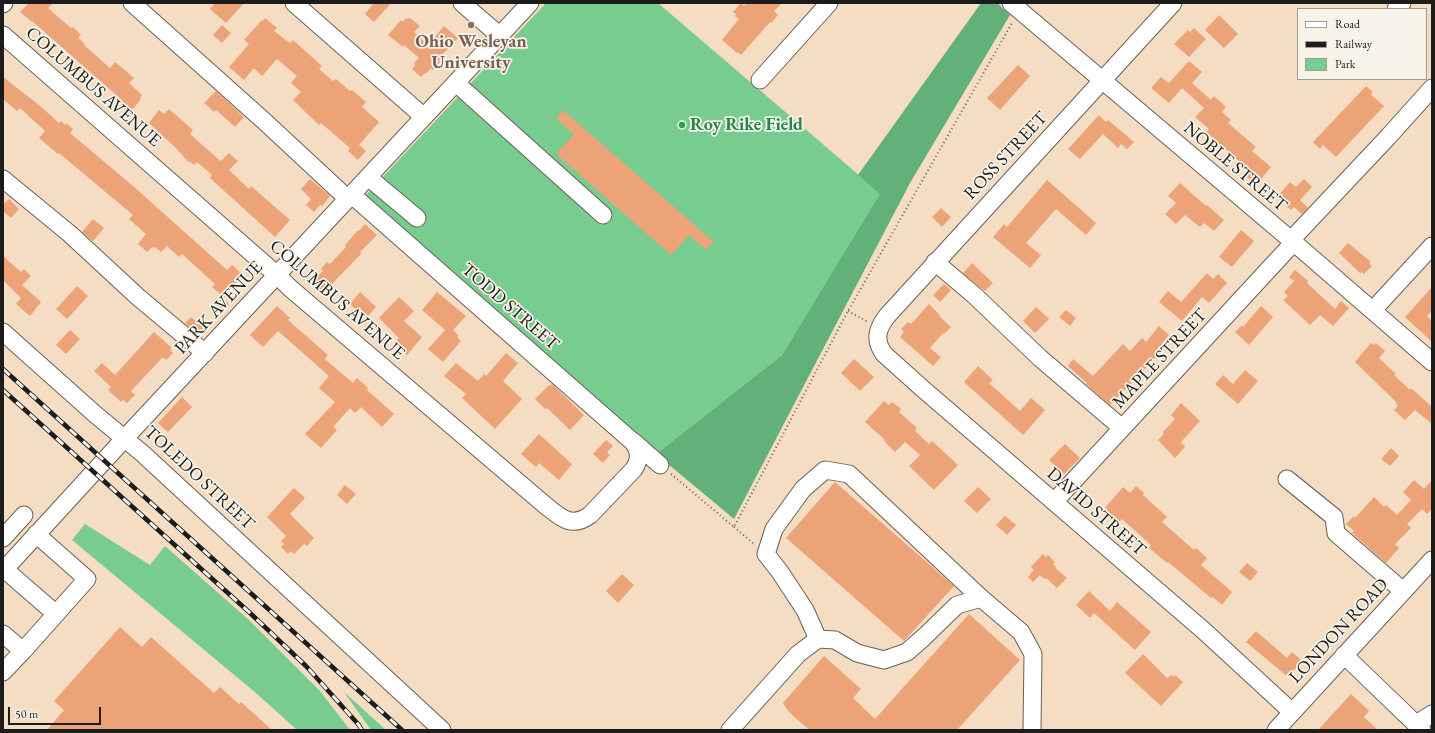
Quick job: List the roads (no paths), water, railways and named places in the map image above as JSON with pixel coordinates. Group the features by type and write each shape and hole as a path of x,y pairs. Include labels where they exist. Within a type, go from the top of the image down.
{"street":[{"name":"TODD STREET","path":"132,3 350,197 636,447 660,465"},
{"path":"294,3 424,117"},
{"path":"462,3 500,36"},
{"name":"PARK AVENUE","path":"4,569 530,3"},
{"path":"760,80 829,3"},
{"name":"ROSS STREET","path":"878,334 887,316 1173,3"},
{"name":"NOBLE STREET","path":"1015,6 1373,310 1432,362"},
{"name":"COLUMBUS AVENUE","path":"3,35 290,288 561,518 576,522 584,520 590,515 634,469 638,462 636,447"},
{"path":"456,83 603,215"},
{"name":"MAPLE STREET","path":"1054,502 1388,138 1432,88"},
{"path":"368,177 417,218"},
{"path":"3,179 70,234 138,297 205,352"},
{"path":"1373,310 1432,246"},
{"path":"936,262 974,294 1040,358 1122,428"},
{"name":"TOLEDO STREET","path":"3,332 96,415 125,438 442,730"},
{"name":"DAVID STREET","path":"878,334 881,349 884,354 1203,630 1292,712"},
{"path":"818,639 805,610 780,572 766,554 774,529 803,489 825,470 849,474 981,598 1021,632 1033,654 1032,730"},
{"path":"1287,478 1334,517 1336,533 1403,591"},
{"path":"3,538 24,515"},
{"path":"3,672 87,579 36,534"},
{"name":"LONDON ROAD","path":"1276,730 1432,560"},
{"path":"4,569 56,614"},
{"path":"730,730 798,654 818,639 835,640 857,653 884,660 907,652 924,638 957,605 981,598"},
{"path":"3,634 23,651"},
{"path":"1344,655 1419,727 1432,714"}],"railway":[{"path":"3,369 402,730"},
{"path":"3,390 249,612 306,666 362,730"}],"place":[{"name":"Ohio Wesleyan University","path":"471,25"},
{"name":"Roy Rike Field","path":"682,125"}]}
